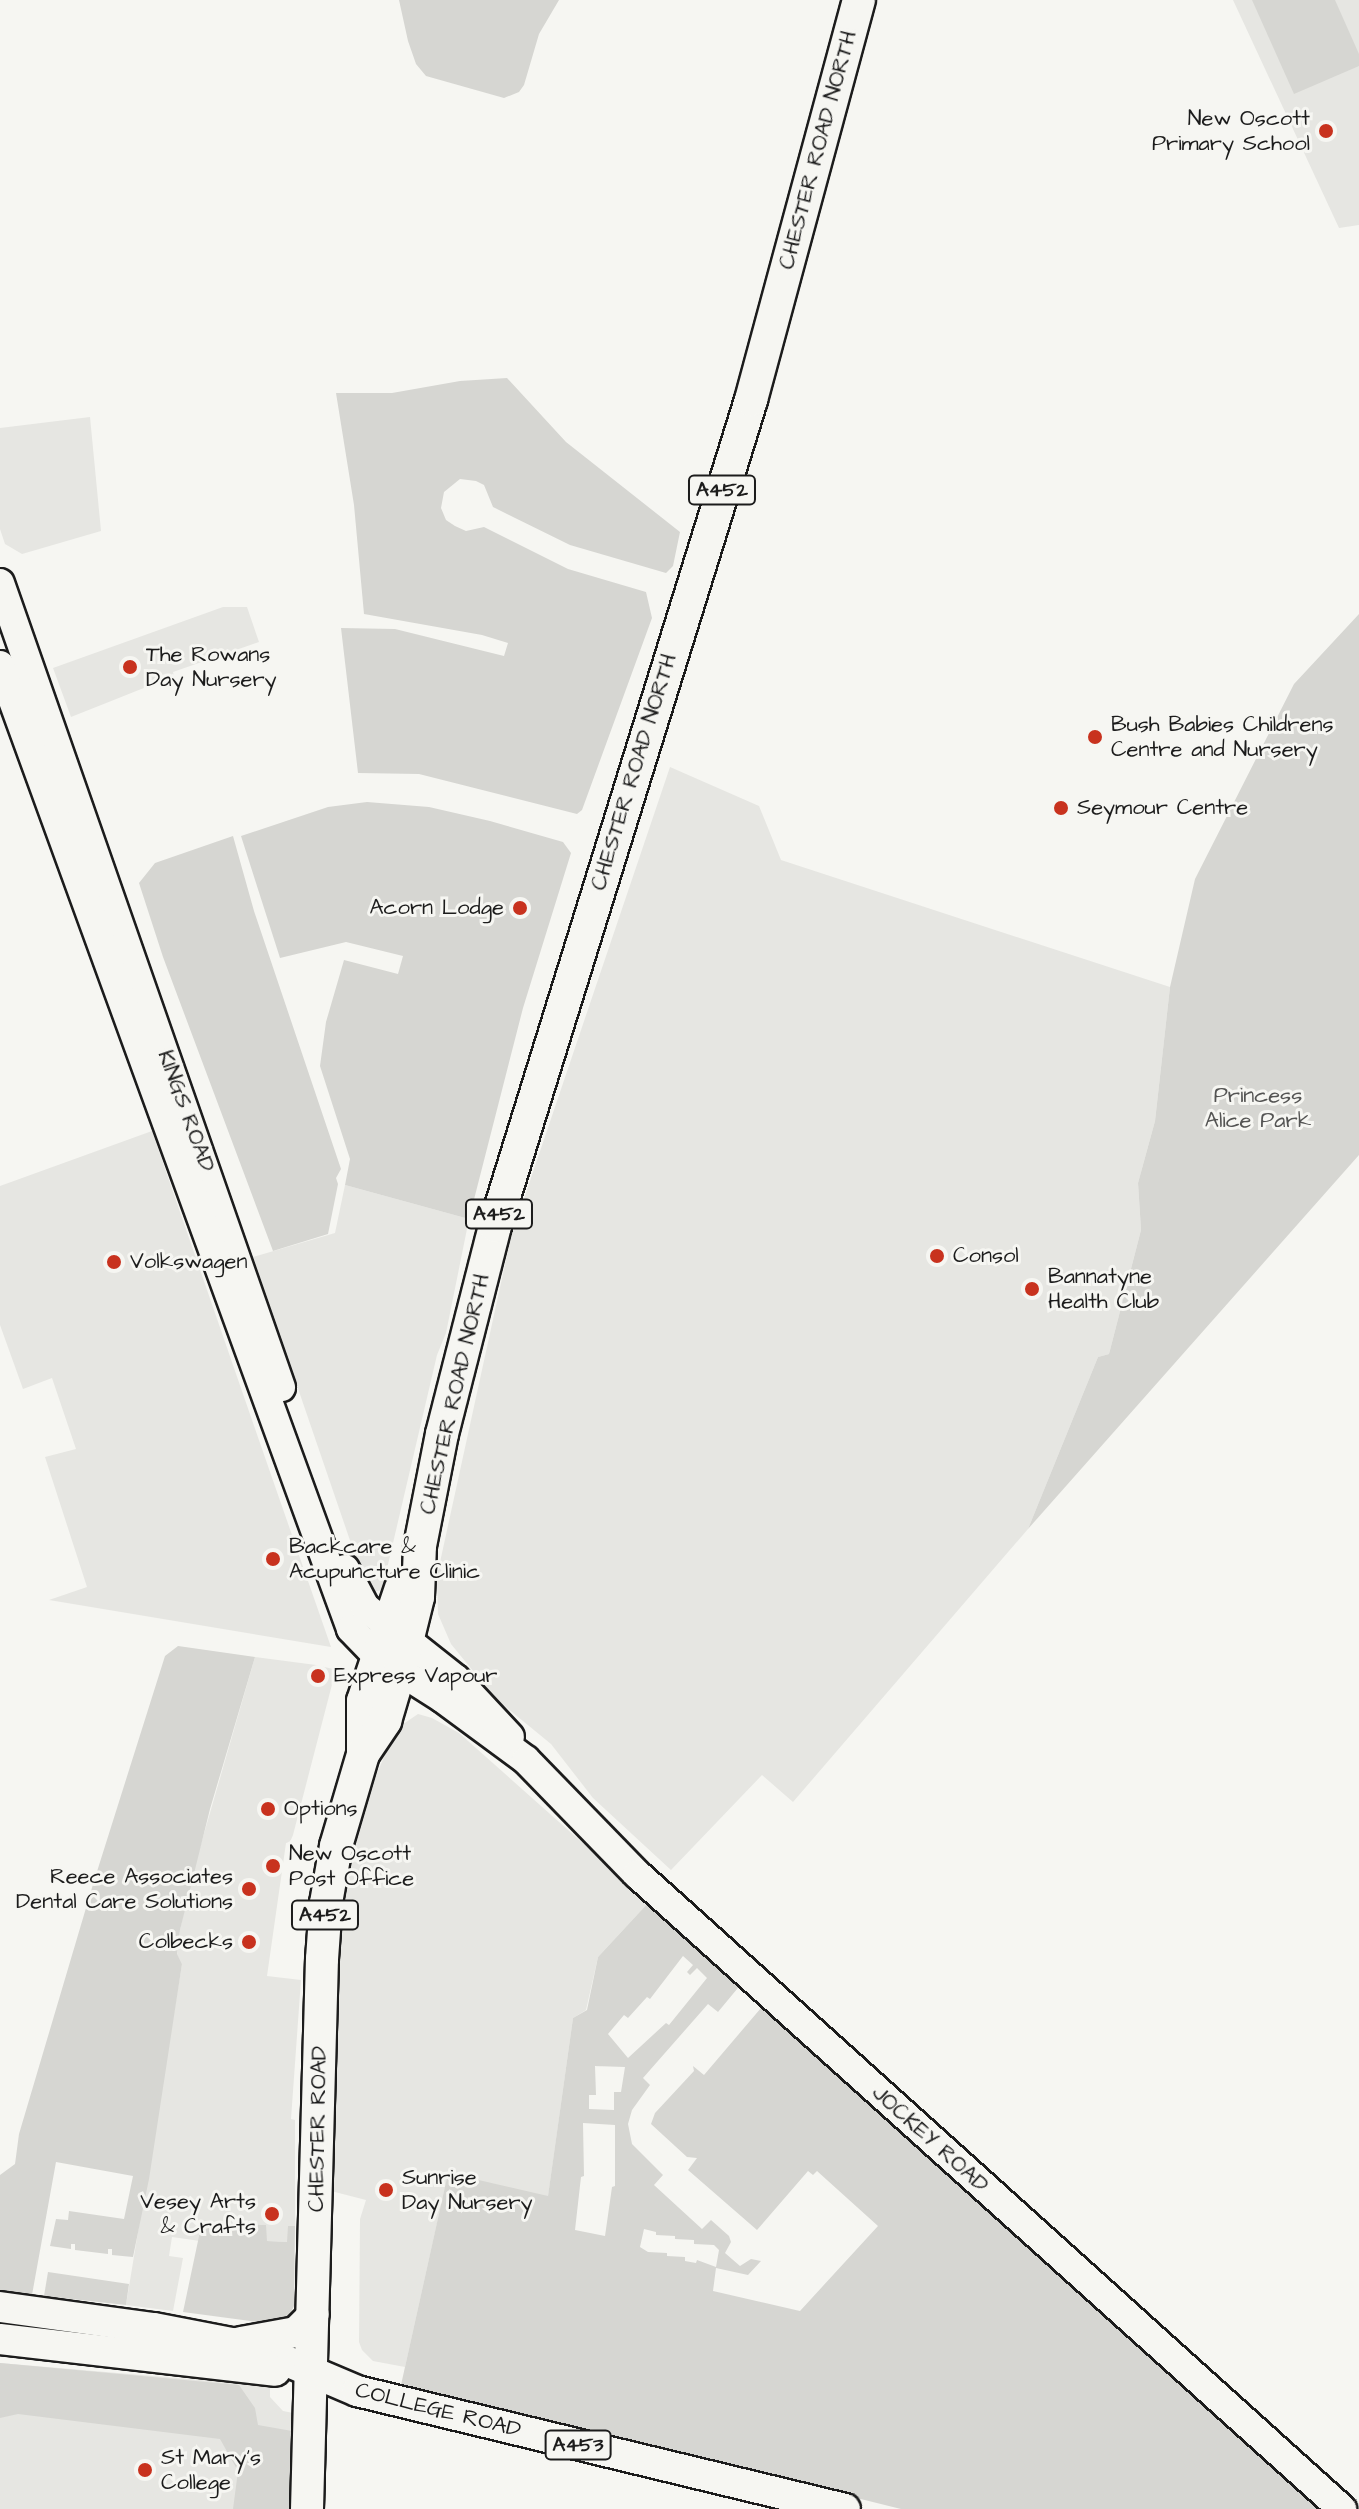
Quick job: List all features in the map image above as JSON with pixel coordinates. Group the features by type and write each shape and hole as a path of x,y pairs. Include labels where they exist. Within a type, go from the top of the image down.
{"highway":[{"name":"CHESTER ROAD NORTH","path":"394,1649 418,1597 420,1546 442,1434 495,1226 751,400 859,0"},
{"name":"CHESTER ROAD","path":"307,2509 326,1903 336,1846 363,1754 385,1721 394,1649"}],"main road":[{"name":"KINGS ROAD","path":"0,583 332,1535 358,1598 394,1649"},
{"name":"KINGS ROAD","path":"0,665 343,1610 351,1629 394,1649"},
{"name":"JOCKEY ROAD","path":"394,1649 526,1760 637,1874 1342,2509"},
{"name":"COLLEGE ROAD","path":"0,2307 154,2328 232,2343 270,2354 313,2374 386,2399 845,2509"},
{"name":"COLLEGE ROAD","path":"232,2343 296,2332 314,2314"},
{"name":"COLLEGE ROAD","path":"0,2339 313,2374"}],"shaded area":[{"name":"New Oscott Primary School","path":"1233,0 1359,0 1359,225 1339,228"},
{"path":"90,417 101,531 22,554 5,544 0,529 0,428"},
{"path":"223,607 247,607 259,642 173,672 174,676 71,717 53,668"},
{"path":"670,767 759,806 781,860 1170,987 1155,1121 1138,1183 1141,1230 1109,1354 1098,1357 1028,1529 793,1802 762,1775 671,1870 593,1798 551,1744 496,1699 451,1644 438,1614 437,1576 511,1237"},
{"path":"152,1131 331,1647 49,1600 87,1587 45,1457 76,1449 52,1378 23,1389 0,1325 0,1186"},
{"path":"345,1185 469,1219 446,1333 437,1355 382,1590 368,1593 253,1257 335,1233"},
{"path":"255,1657 316,1665 333,1669 335,1673 293,1835 286,1843 267,1976 301,1980 291,2119 295,2120 295,2226 288,2226 288,2242 266,2241 266,2225 202,2222 200,2241 172,2237 169,2256 183,2258 173,2311 126,2305 182,1964 177,1955 180,1930 190,1882"},
{"path":"418,1714 459,1733 649,1902 598,1957 586,2010 573,2018 548,2197 448,2174 405,2367 373,2361 362,2350 359,2342 360,2219 366,2200 331,2191 335,1925 350,1836 396,1729"},
{"name":"St Mary's College","path":"0,2363 270,2386 270,2397 283,2411 293,2413 289,2509 0,2509"}],"green space":[{"path":"399,0 559,0 539,34 524,85 519,92 504,98 426,76 416,64"},
{"path":"1252,0 1335,0 1359,54 1359,66 1294,94"},
{"path":"507,378 566,442 680,532 673,566 666,573 570,545 493,507 484,485 476,481 460,479 444,492 441,508 446,520 455,526 466,531 484,527 568,569 646,592 652,618 582,810 577,814 419,774 358,773 341,628 395,629 504,656 508,643 482,635 364,614 354,505 336,393 392,393 460,381"},
{"name":"Princess Alice Park","path":"1359,614 1359,1155 1028,1529 1098,1357 1109,1354 1141,1230 1138,1183 1155,1121 1170,987 1195,879 1294,684"},
{"path":"367,802 429,807 490,821 563,842 571,853 523,1008 469,1219 345,1185 350,1159 320,1066 326,1022 344,960 398,974 403,956 346,942 280,958 241,836 328,807"},
{"path":"233,836 254,911 341,1169 336,1178 338,1184 328,1234 273,1251 163,957 139,883 155,863"},
{"path":"178,1646 255,1657 210,1809 180,1930 177,1954 182,1964 149,2179 133,2257 112,2255 112,2249 108,2249 108,2254 75,2250 75,2244 71,2244 71,2249 50,2246 56,2219 68,2220 69,2211 124,2219 133,2176 56,2162 32,2295 0,2290 0,2175 15,2164 19,2134 94,1881 165,1656"},
{"path":"649,1902 742,1983 718,2012 708,2004 643,2078 650,2085 632,2110 628,2124 632,2144 663,2175 654,2185 702,2229 711,2220 729,2236 731,2242 725,2253 740,2266 751,2259 761,2261 748,2275 716,2268 713,2291 800,2311 878,2226 817,2171 813,2175 808,2171 757,2230 688,2170 697,2158 687,2157 651,2124 655,2113 694,2071 693,2066 704,2075 761,2008 767,2008 1323,2509 901,2509 401,2385 448,2173 548,2196 573,2018 587,2010 598,1957","holes":["683,1956 693,1965 687,1972 690,1975 697,1968 707,1978 669,2025 666,2023 628,2058 608,2034 624,2015 628,2018 647,1997 650,1999","595,2066 625,2067 621,2092 614,2092 614,2110 589,2109 589,2095 596,2095","583,2123 615,2125 615,2186 612,2187 605,2236 575,2230 581,2177 584,2176","644,2229 656,2232 656,2235 694,2240 694,2244 714,2245 719,2250 716,2267 697,2260 696,2263 685,2261 685,2257 667,2256 667,2253 648,2252 640,2247"]},
{"path":"202,2222 266,2225 267,2241 287,2242 288,2226 295,2226 294,2306 289,2316 274,2324 183,2312"},
{"path":"48,2272 129,2284 126,2305 44,2296"},
{"path":"0,2363 239,2385 255,2408 258,2425 292,2431 289,2509 233,2509 238,2471 220,2439 18,2414 0,2418"}],"place":[{"name":"New Oscott Primary School","path":"1326,131"},
{"name":"The Rowans Day Nursery","path":"130,667"},
{"name":"Bush Babies Childrens Centre and Nursery","path":"1095,737"},
{"name":"Seymour Centre","path":"1061,808"},
{"name":"Acorn Lodge","path":"520,908"},
{"name":"Consol","path":"937,1256"},
{"name":"Volkswagen","path":"114,1262"},
{"name":"Bannatyne Health Club","path":"1032,1289"},
{"name":"Backcare & Acupuncture Clinic","path":"273,1559"},
{"name":"Express Vapour","path":"318,1676"},
{"name":"Options","path":"268,1809"},
{"name":"New Oscott Post Office","path":"273,1866"},
{"name":"Reece Associates Dental Care Solutions","path":"249,1889"},
{"name":"Colbecks","path":"249,1942"},
{"name":"Sunrise Day Nursery","path":"386,2190"},
{"name":"Vesey Arts & Crafts","path":"272,2214"},
{"name":"St Mary's College","path":"145,2470"}]}
